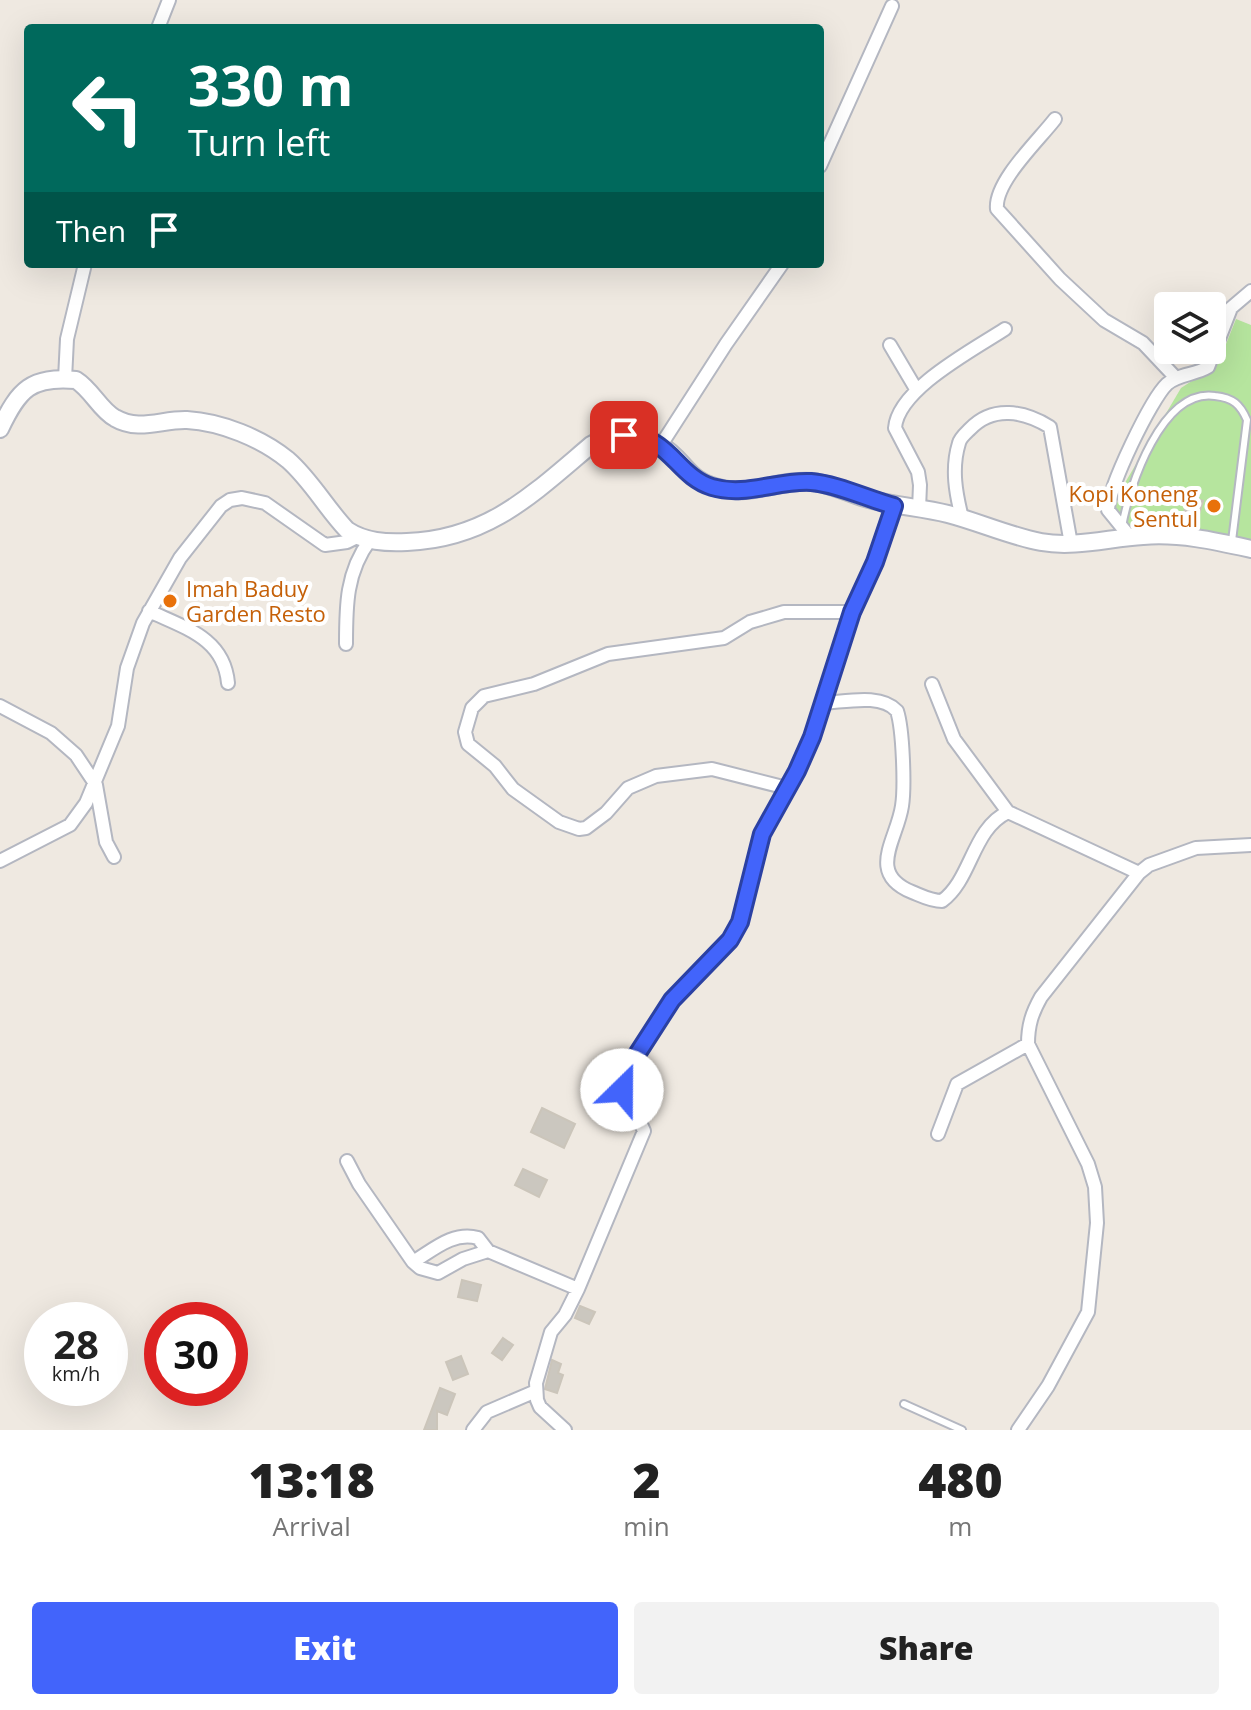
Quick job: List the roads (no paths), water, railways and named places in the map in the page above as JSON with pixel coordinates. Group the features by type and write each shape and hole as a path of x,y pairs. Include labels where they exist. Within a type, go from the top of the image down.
{"street":[{"path":"160,24 169,0"},
{"path":"824,157 892,6"},
{"path":"1055,119 1004,182 998,194 997,209 1060,279 1104,320 1143,343 1176,378"},
{"path":"65,379 67,339 84,268"},
{"path":"661,445 779,268"},
{"path":"1126,533 1108,510 1109,495 1162,390 1176,378 1208,367 1231,308 1251,291"},
{"path":"919,509 918,472 895,428 902,408 916,389 1005,329"},
{"path":"890,345 916,389"},
{"path":"0,429 10,408 33,385 51,378 80,382 117,420 142,425 182,420 210,422 268,446 288,461 334,516 363,538"},
{"path":"962,518 954,482 959,441 981,417 1004,412 1019,414 1050,427 1071,544"},
{"path":"0,861 70,825 96,785 118,726 127,668 149,611 207,521 230,500 242,498 265,503 325,545 363,538 417,541 468,532 485,525 517,507 604,437 634,435 661,445 694,477 713,487 748,491 813,482 894,506 962,518 1039,542 1071,544 1126,533 1173,535 1251,549"},
{"path":"565,1430 540,1407 536,1391 551,1332 565,1315 578,1289 644,1131 625,1102 622,1090 625,1073 672,1000 730,940 746,905 755,854 762,834 812,737 852,612 875,562 894,506"},
{"path":"346,644 347,593 363,538"},
{"path":"149,611 194,633 215,648 226,667 228,683"},
{"path":"787,788 712,769 669,773 628,788 606,813 586,828 579,829 559,822 513,789 495,766 468,744 465,732 472,708 484,696 534,684 608,654 724,638 750,622 784,612 852,612"},
{"path":"932,684 954,739 1008,812 1139,873"},
{"path":"823,703 874,701 889,704 897,711 903,797 887,858 891,879 899,887 931,900 942,901 952,890 988,827 1008,812"},
{"path":"0,706 60,739 76,755 96,785 106,842 114,857"},
{"path":"1018,1430 1048,1386 1088,1312 1097,1223 1095,1187 1088,1164 1028,1044 1032,1013 1041,997 1139,873 1162,859 1196,848 1251,845"},
{"path":"938,1134 957,1084 1028,1044"},
{"path":"347,1161 359,1184 420,1268 438,1273 463,1259 488,1251"},
{"path":"413,1262 448,1241 465,1236 478,1238 488,1251 578,1289"},
{"path":"473,1430 487,1412 536,1391"}],"lane":[{"path":"1126,533 1131,487 1166,420 1182,403 1207,395 1229,398 1242,407 1247,420 1231,545"},
{"path":"904,1404 962,1430"}],"place":[{"name":"Kopi Koneng Sentul","path":"1214,506"},
{"name":"Imah Baduy Garden Resto","path":"170,601"}]}
